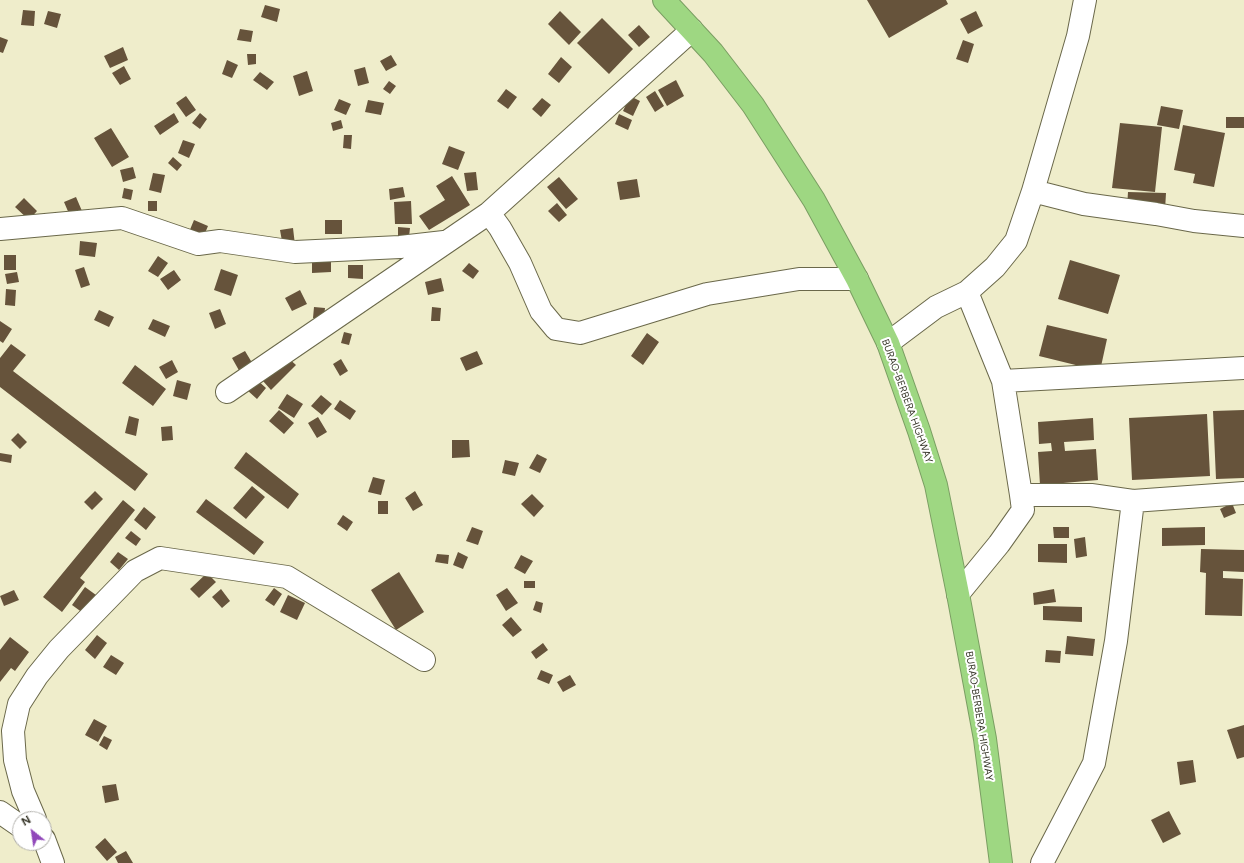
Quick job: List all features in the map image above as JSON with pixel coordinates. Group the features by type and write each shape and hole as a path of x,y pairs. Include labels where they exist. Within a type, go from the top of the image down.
{"highway":[{"name":"BURAO-BERBERA HIGHWAY","path":"664,0 713,52 753,104 814,200 857,279 888,343 936,485 985,739 1001,863"}],"street":[{"path":"888,343 936,307 968,292 995,267 1016,242 1033,191 1078,36 1085,0"},
{"path":"226,392 489,213 692,30"},
{"path":"1033,191 1084,204 1194,221 1244,226"},
{"path":"489,213 500,228 520,263 541,311 556,329 580,333 707,294 799,279 857,279"},
{"path":"0,229 122,218 198,244 220,241 295,252 400,247 447,241"},
{"path":"958,594 999,544 1023,510 1003,381 968,292"},
{"path":"1003,381 1244,368"},
{"path":"1021,495 1091,495 1133,501 1244,493"},
{"path":"1042,863 1094,763 1116,642 1133,501"},
{"path":"32,811 23,791 15,760 13,731 19,704 37,676 59,649 135,571 160,558 287,577 424,660"},
{"path":"0,812 12,820"}],"building":[{"path":"867,0 946,0 948,4 889,38"},
{"path":"265,5 280,9 277,22 261,17"},
{"path":"23,10 35,11 34,26 21,25"},
{"path":"48,11 61,14 57,28 44,24"},
{"path":"560,11 581,32 569,45 548,24"},
{"path":"976,11 983,26 968,34 960,19"},
{"path":"602,18 633,49 609,74 577,43"},
{"path":"639,25 650,37 639,47 628,35"},
{"path":"240,29 253,31 251,42 237,40"},
{"path":"0,37 8,40 3,53 0,52"},
{"path":"963,40 974,44 968,63 956,59"},
{"path":"123,47 128,60 110,68 104,56"},
{"path":"247,54 256,54 256,64 248,65"},
{"path":"391,55 397,65 386,71 380,61"},
{"path":"561,57 572,67 559,83 548,74"},
{"path":"227,60 238,65 232,78 222,74"},
{"path":"124,66 131,79 120,85 112,73"},
{"path":"365,67 369,83 358,86 354,70"},
{"path":"307,71 313,91 299,96 293,76"},
{"path":"260,72 274,82 267,90 253,80"},
{"path":"676,80 684,96 667,106 658,90"},
{"path":"389,81 396,86 390,94 383,89"},
{"path":"506,89 517,97 508,109 497,101"},
{"path":"655,91 664,106 655,112 646,97"},
{"path":"186,96 196,110 186,117 176,103"},
{"path":"630,96 640,101 633,116 623,111"},
{"path":"542,98 551,105 541,117 532,109"},
{"path":"339,99 351,104 346,115 334,110"},
{"path":"368,100 384,103 381,115 365,112"},
{"path":"1161,106 1183,110 1179,129 1157,125"},
{"path":"174,113 179,122 160,135 154,126"},
{"path":"200,113 207,119 200,129 192,123"},
{"path":"619,114 632,120 628,130 615,124"},
{"path":"1226,117 1244,117 1244,128 1226,128"},
{"path":"341,120 343,128 333,131 331,123"},
{"path":"1120,123 1162,127 1155,192 1112,188"},
{"path":"1183,125 1225,133 1214,187 1193,183 1195,174 1174,170"},
{"path":"111,128 129,157 112,167 94,138"},
{"path":"344,135 352,135 351,149 343,148"},
{"path":"183,140 195,144 189,158 178,153"},
{"path":"449,146 465,152 458,170 442,164"},
{"path":"173,157 182,165 177,171 168,163"},
{"path":"133,167 136,178 123,182 120,170"},
{"path":"476,172 478,190 467,191 464,173"},
{"path":"153,173 165,175 161,193 149,190"},
{"path":"452,176 470,205 429,230 419,216 445,200 436,186"},
{"path":"559,177 578,199 566,209 547,187"},
{"path":"637,179 640,197 620,200 617,182"},
{"path":"403,187 405,197 390,200 389,189"},
{"path":"124,188 133,190 131,200 122,198"},
{"path":"1128,192 1166,193 1165,210 1127,208"},
{"path":"76,197 82,211 70,216 64,202"},
{"path":"24,198 37,211 29,220 15,207"},
{"path":"148,201 157,201 157,211 148,211"},
{"path":"411,201 412,224 395,224 394,202"},
{"path":"557,203 567,215 559,222 548,211"},
{"path":"194,220 208,226 203,238 189,232"},
{"path":"325,220 342,220 342,234 325,234"},
{"path":"398,227 410,228 409,237 398,236"},
{"path":"293,228 295,245 283,247 280,230"},
{"path":"80,241 97,243 95,257 79,255"},
{"path":"4,255 16,255 16,270 4,270"},
{"path":"158,256 168,263 158,277 148,271"},
{"path":"312,259 331,259 331,272 312,273"},
{"path":"1070,260 1120,275 1108,314 1058,299"},
{"path":"469,263 479,271 473,279 462,271"},
{"path":"348,265 363,265 363,279 348,278"},
{"path":"84,267 90,285 81,288 75,270"},
{"path":"221,269 238,275 231,296 214,290"},
{"path":"174,270 181,280 168,290 160,279"},
{"path":"17,272 19,282 7,284 5,274"},
{"path":"441,278 444,291 428,295 425,282"},
{"path":"6,289 16,290 15,306 5,305"},
{"path":"300,290 307,304 292,311 285,298"},
{"path":"314,307 325,308 324,318 313,318"},
{"path":"432,307 441,308 440,321 431,321"},
{"path":"220,309 226,324 215,329 209,313"},
{"path":"99,310 114,317 109,327 94,320"},
{"path":"153,319 170,326 165,337 148,329"},
{"path":"0,321 12,329 3,343 0,341"},
{"path":"1047,325 1107,339 1100,371 1039,356"},
{"path":"344,332 352,334 349,345 341,343"},
{"path":"647,333 659,342 643,365 631,356"},
{"path":"11,344 26,355 13,371 148,474 135,491 0,387 0,358"},
{"path":"245,351 254,366 241,374 232,358"},
{"path":"477,351 483,364 466,371 460,358"},
{"path":"287,357 296,365 271,390 263,381"},
{"path":"341,359 348,371 340,376 333,364"},
{"path":"172,360 178,372 166,379 159,367"},
{"path":"135,365 166,389 153,406 122,383"},
{"path":"256,379 266,388 257,399 247,390"},
{"path":"177,380 191,384 187,400 173,396"},
{"path":"287,394 303,404 294,418 278,408"},
{"path":"321,395 332,404 322,415 311,406"},
{"path":"340,400 356,411 350,420 334,409"},
{"path":"279,410 294,423 284,434 269,421"},
{"path":"1244,410 1244,478 1216,479 1213,411"},
{"path":"1207,414 1210,476 1132,480 1129,418"},
{"path":"129,416 139,419 136,436 125,433"},
{"path":"318,417 327,432 317,438 308,423"},
{"path":"1093,418 1094,440 1064,442 1065,451 1096,449 1098,480 1040,485 1038,452 1052,451 1051,443 1039,444 1038,422"},
{"path":"172,426 173,440 162,441 161,427"},
{"path":"18,433 27,442 20,449 11,440"},
{"path":"452,440 469,440 470,457 452,458"},
{"path":"246,452 299,494 288,509 234,468"},
{"path":"0,453 12,455 11,463 0,461"},
{"path":"537,454 547,459 540,473 529,468"},
{"path":"505,460 519,463 515,476 502,473"},
{"path":"373,477 385,480 381,495 368,492"},
{"path":"252,486 265,497 246,519 233,508"},
{"path":"95,491 103,499 92,510 84,502"},
{"path":"415,491 423,505 413,511 405,498"},
{"path":"532,494 544,506 534,517 521,504"},
{"path":"206,499 264,542 254,555 196,512"},
{"path":"123,500 135,510 80,578 85,582 62,612 43,597"},
{"path":"378,501 388,501 388,514 378,514"},
{"path":"1232,503 1236,513 1224,518 1220,509"},
{"path":"144,507 156,517 146,530 134,520"},
{"path":"343,515 353,522 347,531 337,524"},
{"path":"472,527 483,531 478,545 466,541"},
{"path":"1053,527 1069,527 1069,538 1054,538"},
{"path":"1205,527 1205,545 1162,546 1162,528"},
{"path":"131,531 141,539 136,546 125,538"},
{"path":"1085,537 1087,556 1076,558 1074,539"},
{"path":"1038,544 1067,544 1067,563 1038,562"},
{"path":"1201,549 1244,550 1244,572 1223,571 1223,578 1243,579 1242,616 1205,615 1206,573 1200,572"},
{"path":"118,552 128,559 119,570 110,562"},
{"path":"458,552 468,557 463,569 453,565"},
{"path":"437,554 449,555 448,564 435,562"},
{"path":"521,555 533,561 525,574 514,568"},
{"path":"399,572 424,612 396,630 371,590"},
{"path":"207,573 216,582 199,598 190,589"},
{"path":"524,581 535,581 535,588 524,588"},
{"path":"85,587 96,595 83,613 72,605"},
{"path":"274,588 282,594 274,606 265,600"},
{"path":"507,588 518,603 506,611 496,595"},
{"path":"221,589 230,601 222,608 212,597"},
{"path":"1054,589 1056,602 1034,605 1033,593"},
{"path":"14,590 19,600 4,606 0,596"},
{"path":"288,595 305,603 297,620 280,612"},
{"path":"536,601 543,603 541,613 533,610"},
{"path":"1043,606 1082,607 1082,622 1043,620"},
{"path":"511,617 522,630 513,637 502,625"},
{"path":"97,635 107,643 95,659 85,650"},
{"path":"1067,636 1095,639 1093,656 1065,654"},
{"path":"10,637 29,652 15,671 11,668 0,682 0,650"},
{"path":"543,643 548,650 536,659 531,652"},
{"path":"1046,650 1061,651 1060,663 1045,662"},
{"path":"111,655 124,663 116,675 103,667"},
{"path":"541,670 553,675 549,684 537,679"},
{"path":"570,675 576,685 563,692 557,682"},
{"path":"94,719 107,726 98,742 85,735"},
{"path":"1244,725 1244,757 1237,759 1227,730"},
{"path":"104,736 112,740 107,750 99,745"},
{"path":"1193,760 1196,782 1180,785 1177,762"},
{"path":"116,784 119,800 105,803 102,786"},
{"path":"1169,811 1181,834 1163,843 1151,820"},
{"path":"105,838 117,852 107,861 95,847"},
{"path":"126,851 133,863 118,863 115,857"}]}
